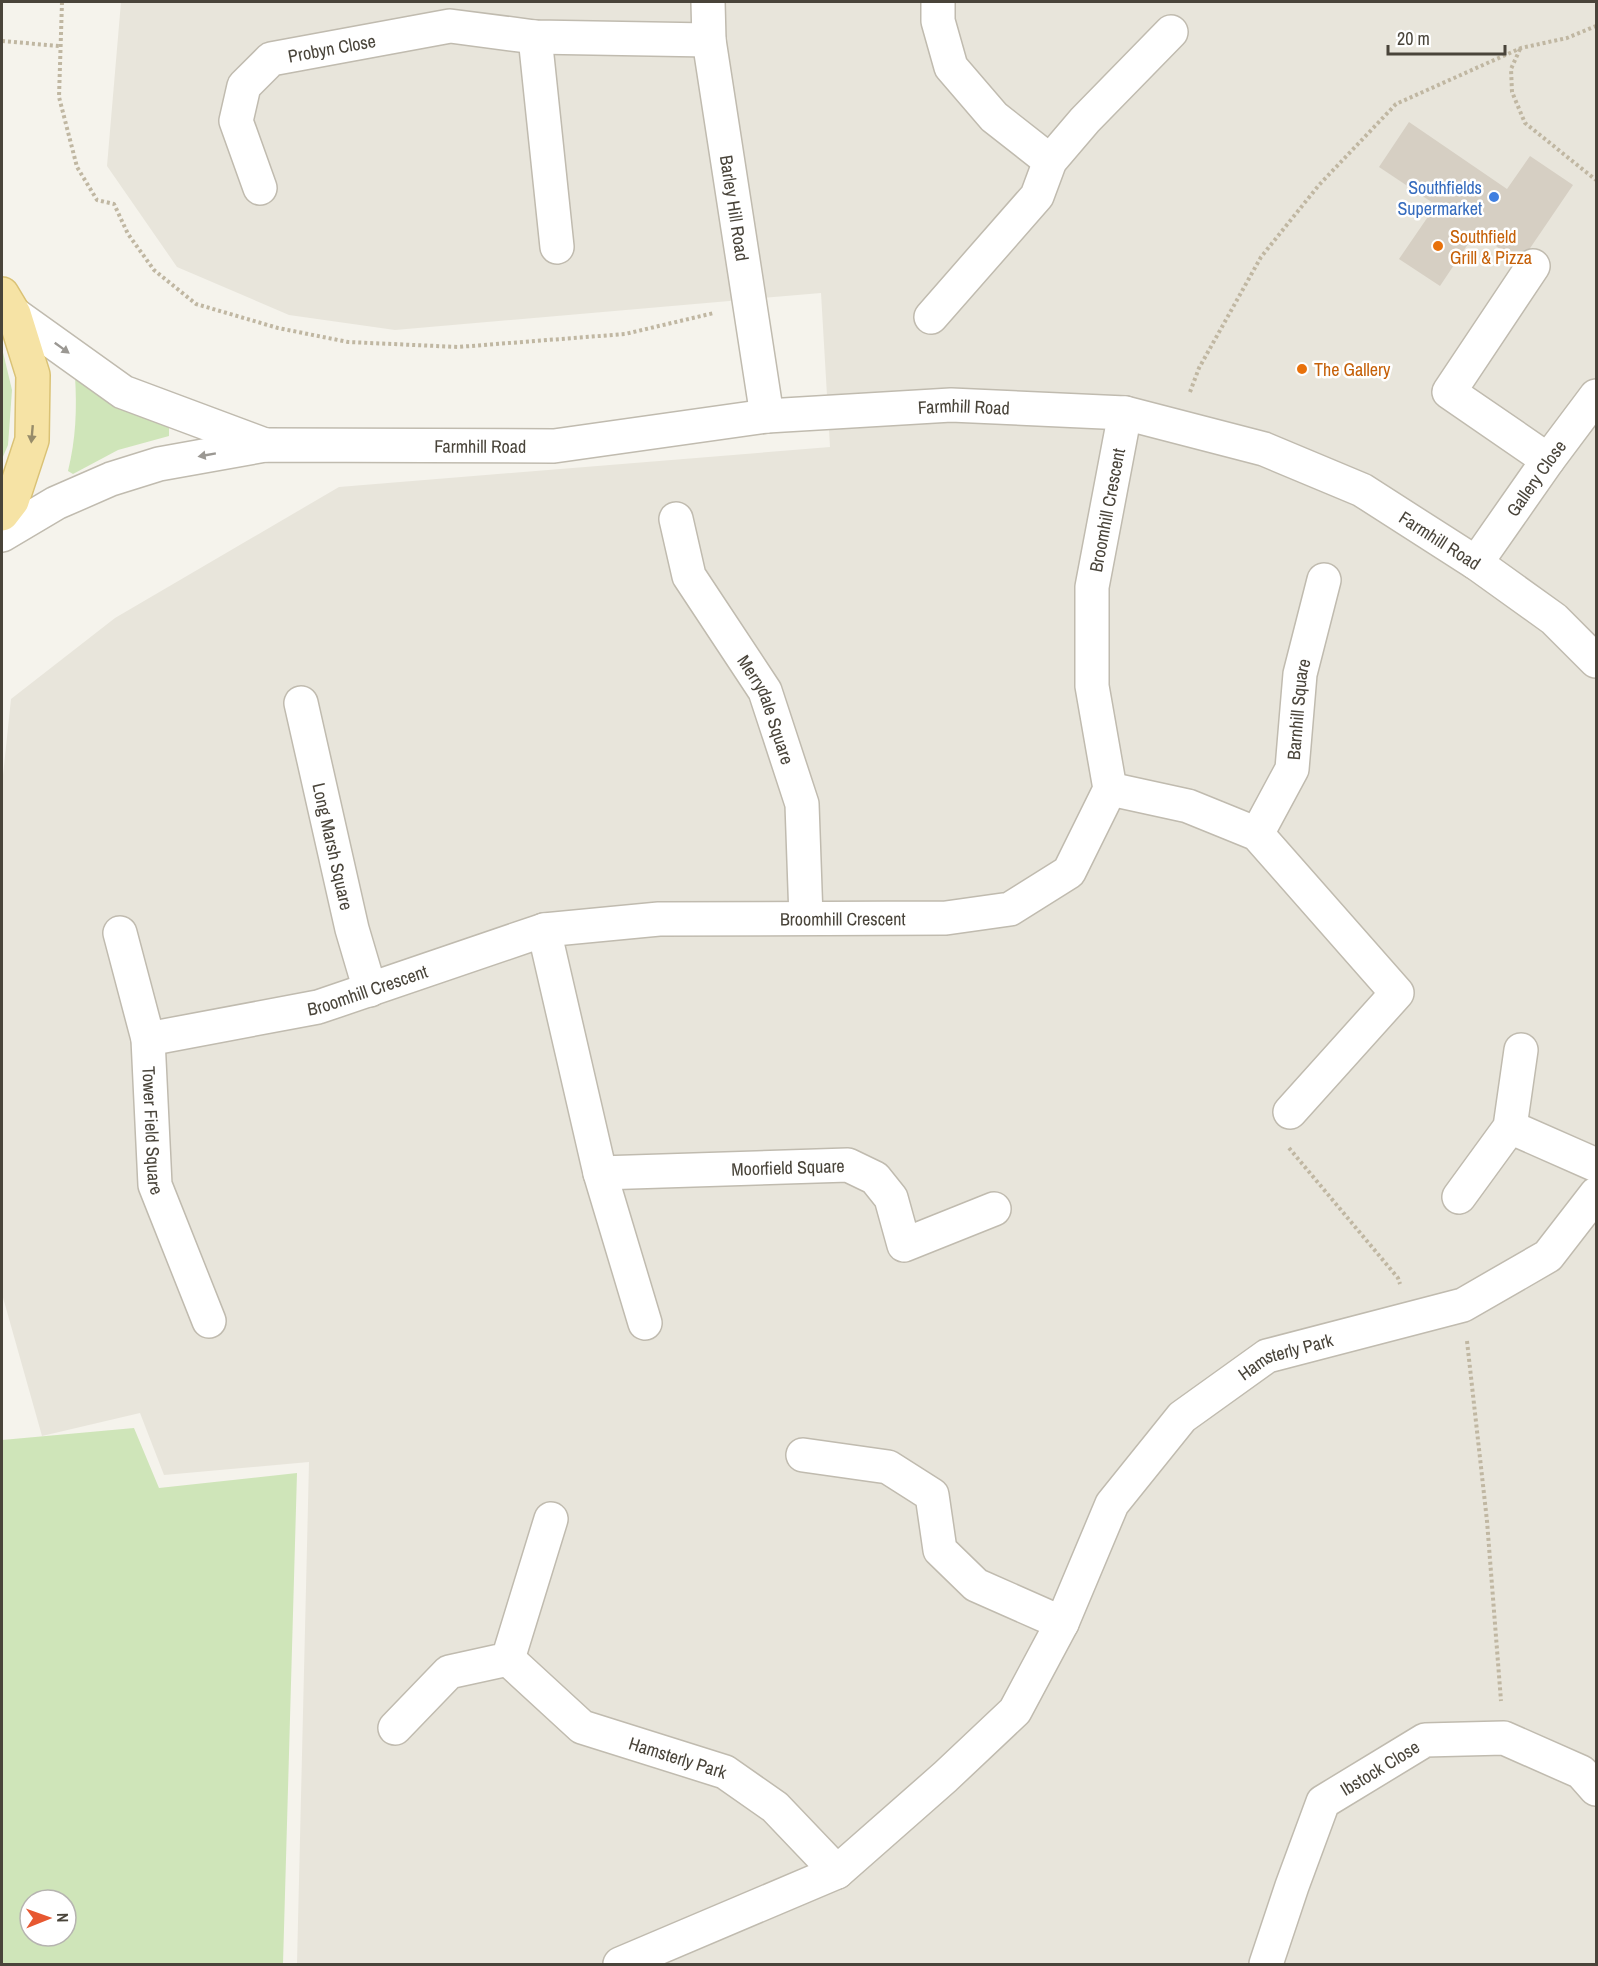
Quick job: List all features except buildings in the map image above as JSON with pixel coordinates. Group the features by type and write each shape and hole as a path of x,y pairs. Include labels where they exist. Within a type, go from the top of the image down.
{"main road":[{"path":"2,514 12,501 32,440 33,375 8,304"}],"street":[{"name":"Barley Hill Road","path":"708,2 709,40 767,416"},
{"path":"938,2 938,21 951,67 994,117 1050,161"},
{"name":"Probyn Close","path":"260,188 236,121 244,86 271,59 450,26 535,37 709,40"},
{"path":"931,317 1037,196 1050,161 1085,120 1171,32"},
{"path":"535,37 557,247"},
{"path":"1533,266 1449,392 1548,460"},
{"name":"Farmhill Road","path":"8,304 123,392 265,445"},
{"name":"Gallery Close","path":"1476,563 1596,396"},
{"name":"Farmhill Road","path":"2,535 56,503 111,479 159,464 265,445 554,446 767,416 951,405 1125,413 1264,449 1362,490 1476,563 1554,619 1596,661"},
{"name":"Broomhill Crescent","path":"148,1040 318,1006 544,930 659,920 946,918 1010,909 1069,872 1110,789 1092,686 1092,587 1125,413"},
{"name":"Merrydale Square","path":"676,519 689,576 765,691 799,793 802,804 806,918"},
{"name":"Barnhill Square","path":"1257,834 1292,769 1300,674 1324,580"},
{"name":"Long Marsh Square","path":"301,703 352,929 370,990"},
{"path":"1110,789 1188,806 1257,834 1396,993 1290,1112"},
{"path":"544,930 600,1173 645,1323"},
{"name":"Tower Field Square","path":"120,933 148,1040 155,1185 208,1321"},
{"path":"1459,1197 1510,1127 1521,1050"},
{"path":"1510,1127 1596,1165"},
{"name":"Moorfield Square","path":"600,1173 848,1165 875,1178 891,1198 904,1245 994,1209"},
{"name":"Hamsterly Park","path":"620,1965 837,1872 945,1777 1015,1711 1062,1623 1112,1504 1182,1417 1267,1356 1463,1305 1548,1256 1596,1194"},
{"path":"803,1455 888,1467 932,1496 940,1550 976,1585 1062,1623"},
{"path":"396,1728 449,1672 508,1659 552,1519"},
{"name":"Hamsterly Park","path":"508,1659 582,1727 725,1772 775,1807 837,1872"},
{"name":"Ibstock Close","path":"1266,1965 1323,1802 1425,1740 1504,1738 1581,1772 1596,1790"}],"path":[{"path":"62,2 59,97 77,167 97,200 114,204 128,234 154,270 196,304 278,328 348,342 458,347 625,334 750,305"},
{"path":"1177,427 1199,368 1261,257 1319,185 1396,104 1521,48 1567,38 1596,26"},
{"path":"2,41 59,46"},
{"path":"1521,48 1511,69 1512,92 1525,123 1596,180"},
{"path":"1290,1112 1288,1147 1398,1278 1416,1317"},
{"path":"1463,1305 1486,1521 1504,1738"}],"shaded area":[{"path":"121,2 1596,2 1596,1964 297,1964 309,1462 164,1475 140,1413 42,1436 2,1294 2,785 11,699 115,618 339,487 830,447 821,293 395,330 289,315 177,267 107,166"}],"green space":[{"path":"2,348 12,390 8,445 2,459"},
{"path":"75,376 169,426 169,436 118,450 73,474 68,471 75,424"},
{"path":"134,1428 159,1488 297,1473 283,1964 2,1964 2,1440"}],"place":[{"name":"Southfields Supermarket","path":"1494,197"},
{"name":"Southfield Grill & Pizza","path":"1438,246"},
{"name":"The Gallery","path":"1302,369"}]}
